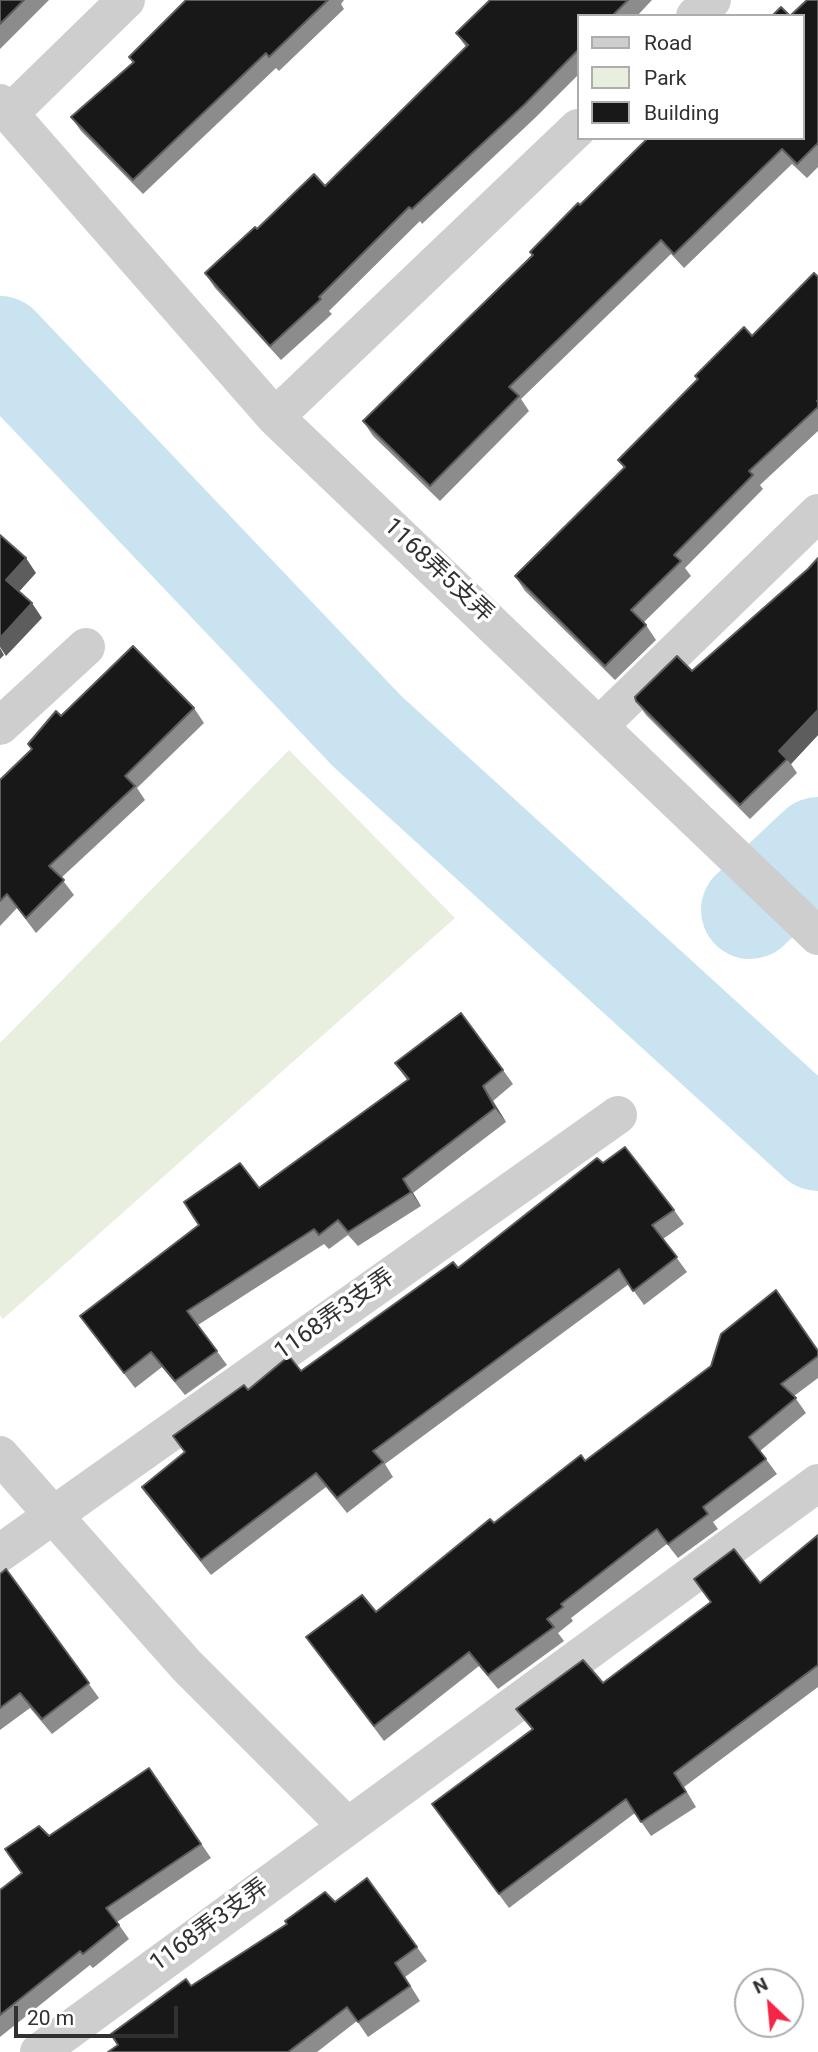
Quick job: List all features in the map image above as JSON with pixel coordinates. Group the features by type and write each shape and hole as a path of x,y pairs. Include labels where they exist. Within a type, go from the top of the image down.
{"street":[{"name":"1168弄5支弄","path":"126,0 5,109 275,417 810,928"},
{"path":"697,14 712,0"},
{"path":"275,417 576,130"},
{"path":"600,725 818,513"},
{"path":"0,726 86,647"},
{"name":"1168弄3支弄","path":"0,1553 618,1115"},
{"path":"0,1455 187,1666 347,1826"},
{"name":"1168弄3支弄","path":"39,2052 818,1483"}],"green space":[{"path":"289,750 455,918 3,1319 0,1315 0,1043"}],"building":[{"path":"0,0 24,0 0,24"},
{"path":"186,0 328,0 269,57 266,53 133,180 71,117 134,62 129,57"},
{"path":"490,0 628,0 614,14 576,14 576,52 525,104 412,209 409,207 319,297 321,299 270,346 205,273 255,227 257,229 314,174 325,186 468,45 456,33"},
{"path":"807,0 818,0 818,143 797,164 782,149 674,254 661,240 509,387 519,396 430,486 363,421 533,255 530,252 578,203 580,205 646,140 804,140 804,14 792,14"},
{"path":"781,7 788,14 774,14"},
{"path":"814,273 818,277 818,407 749,471 753,475 674,555 681,561 631,610 646,625 605,666 515,576 625,467 618,460 698,379 695,376 744,327 752,336"},
{"path":"0,535 26,558 6,580 32,603 0,638"},
{"path":"818,558 818,710 779,751 787,759 740,805 635,697 677,656 692,671"},
{"path":"133,646 194,708 125,776 135,786 49,866 64,880 26,918 7,894 0,901 0,780 32,749 28,744 56,711 61,716"},
{"path":"461,1013 503,1070 483,1086 495,1108 403,1179 411,1192 348,1232 338,1220 319,1235 314,1229 187,1311 217,1351 175,1381 151,1352 124,1373 80,1316 199,1225 184,1202 240,1163 259,1188 409,1079 395,1063"},
{"path":"625,1147 674,1210 652,1225 677,1257 633,1291 619,1269 373,1451 383,1462 337,1498 316,1473 201,1560 142,1487 185,1452 173,1436 244,1385 248,1390 289,1356 301,1371 453,1262 458,1268 597,1158 603,1163"},
{"path":"776,1290 818,1351 818,1356 781,1384 796,1398 749,1437 766,1459 703,1507 708,1514 668,1544 657,1529 561,1604 563,1607 547,1619 554,1627 488,1675 469,1652 374,1726 306,1637 362,1595 376,1612 490,1519 494,1523 581,1455 585,1461 711,1366 721,1334"},
{"path":"818,1535 818,1665 674,1773 686,1792 641,1822 626,1799 499,1894 432,1804 533,1729 516,1709 583,1660 603,1683 711,1602 694,1579 734,1549 760,1583"},
{"path":"6,1569 89,1683 42,1719 20,1693 0,1708 0,1574"},
{"path":"149,1768 201,1844 106,1908 119,1925 83,1954 80,1951 0,2015 0,1890 22,1873 5,1849 39,1826 49,1836"},
{"path":"367,1878 417,1947 395,1963 410,1986 358,2022 347,2007 288,2052 108,2052 118,2045 111,2034 186,1979 191,1986 287,1924 285,1921 325,1892 335,1902"}],"waterway":[{"path":"0,345 367,731 818,1142"},
{"path":"750,910 818,846"}]}
